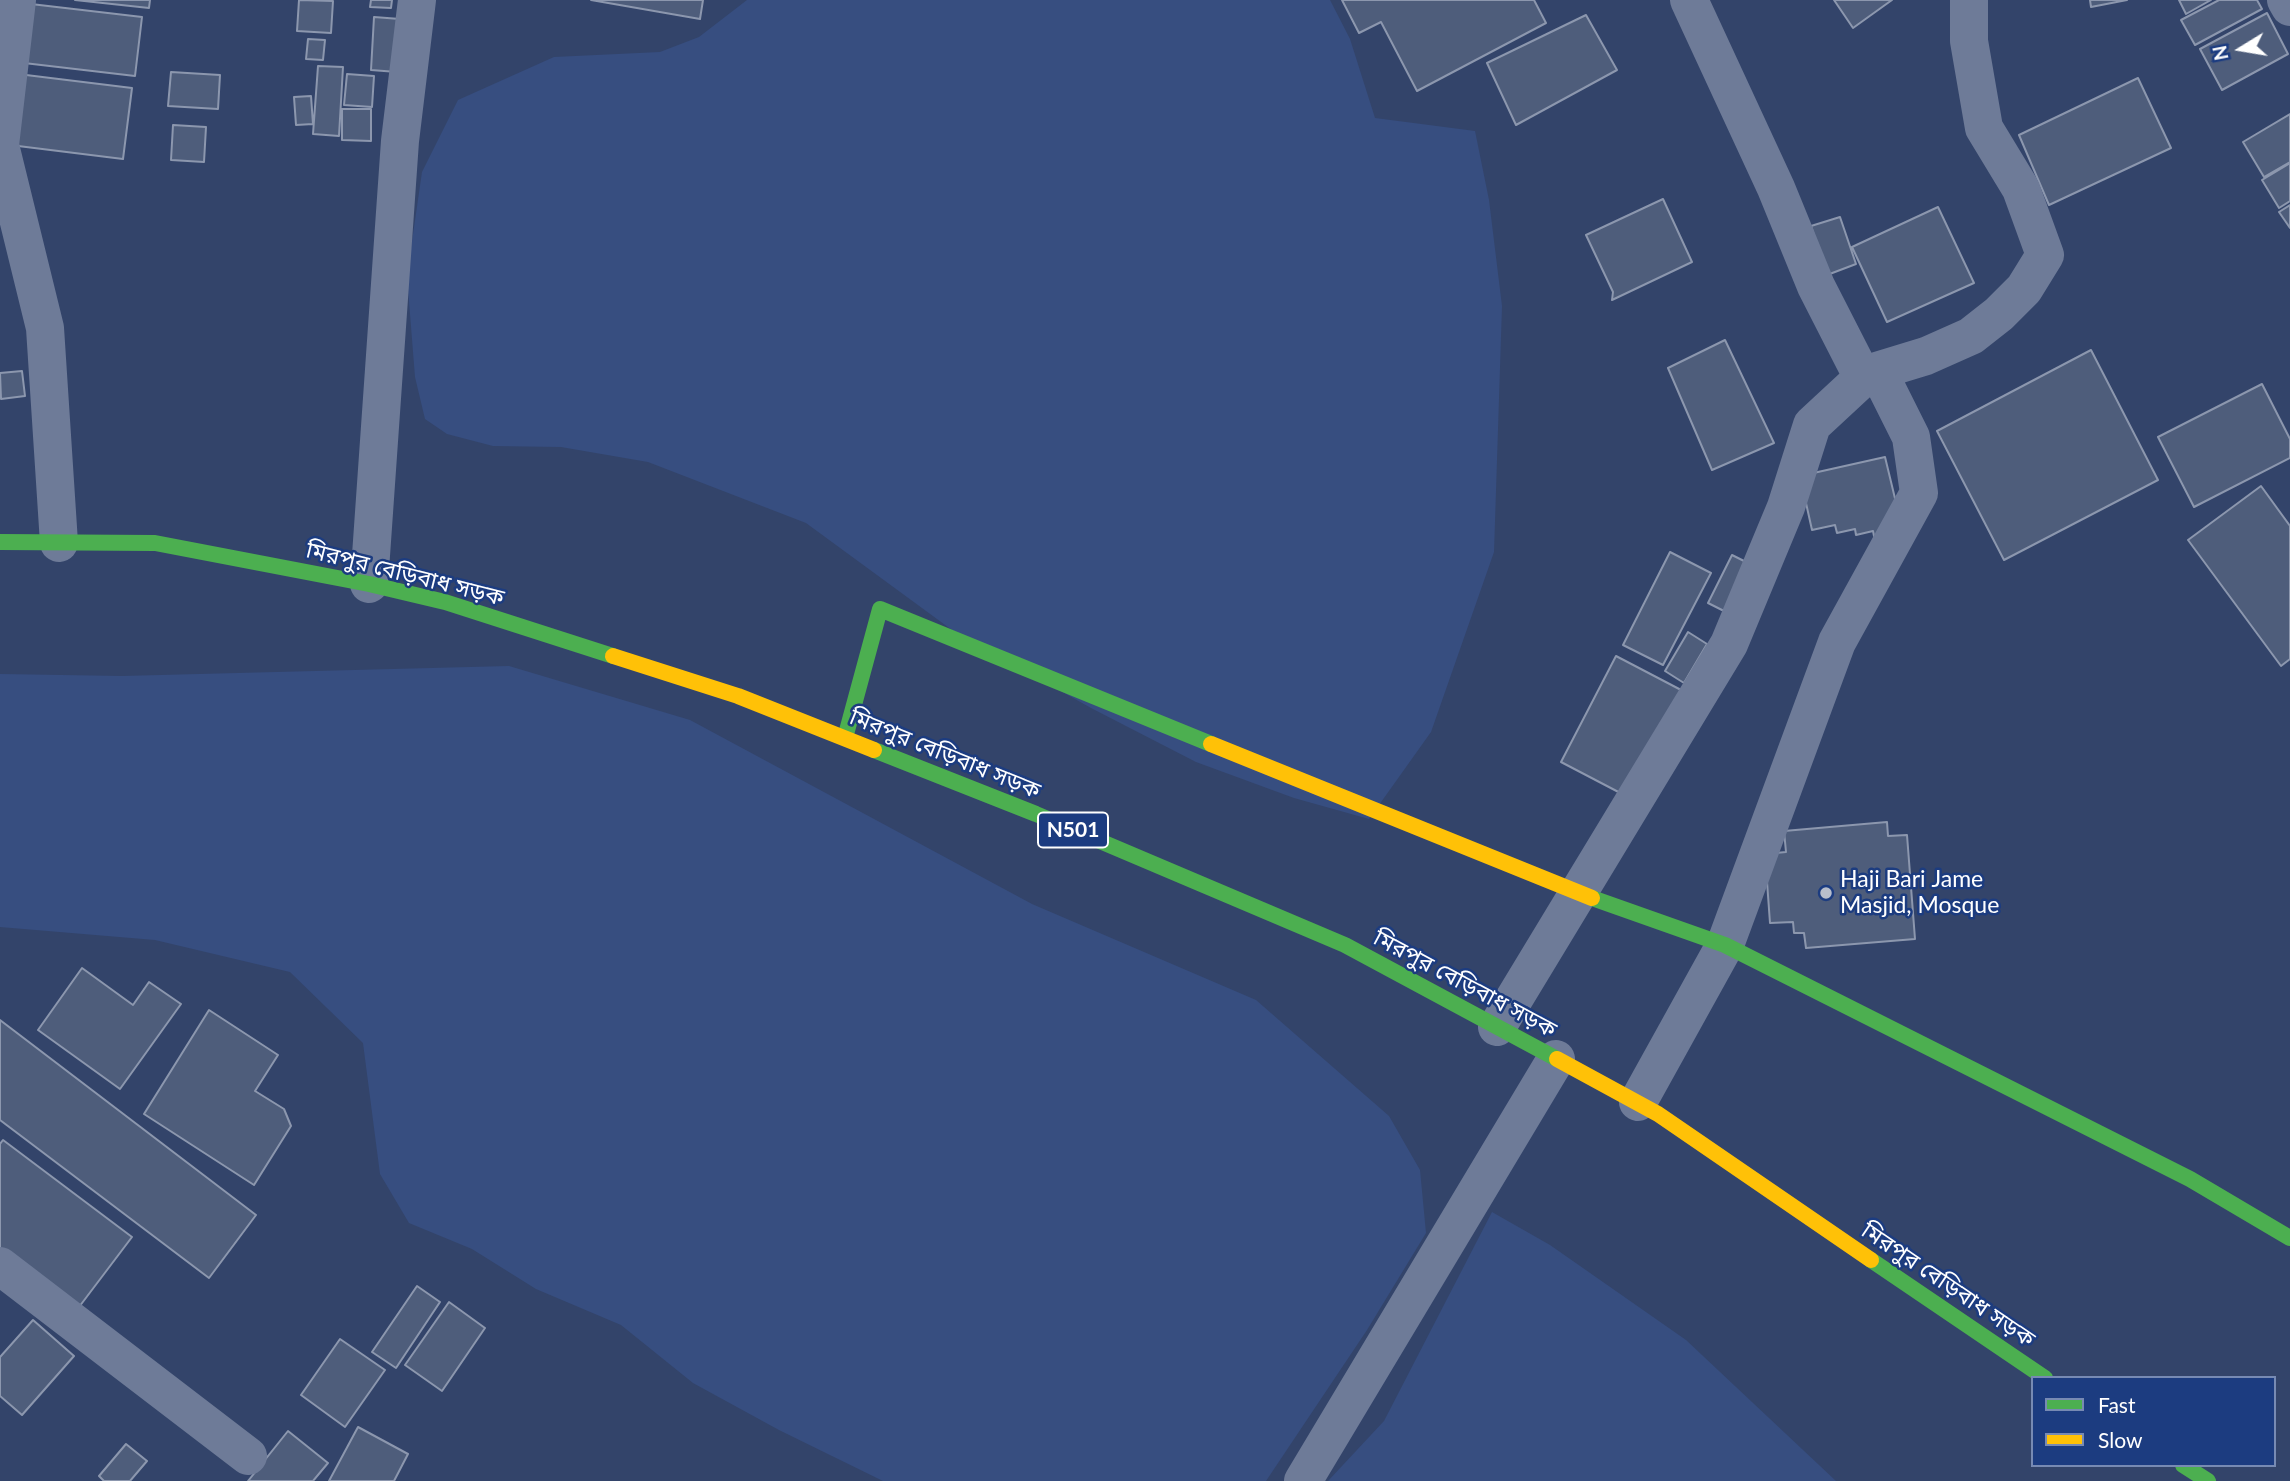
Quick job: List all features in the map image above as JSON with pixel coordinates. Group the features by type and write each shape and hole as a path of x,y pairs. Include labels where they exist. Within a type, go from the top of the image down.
{"main road":[{"name":"মিরপুর বেড়িবাধ সড়ক","path":"0,542 155,543 369,584 445,602 726,692 1035,814 1345,945 1638,1102 2042,1376"},
{"path":"845,738 880,609 1578,893 1726,945 2190,1178 2290,1238"},
{"path":"2186,1467 2208,1481"}],"street":[{"path":"17,0 0,145 45,328 59,543"},
{"path":"369,584 400,141 416,0"},
{"path":"1638,1102 1726,945 1837,642 1919,493 1910,437 1816,286 1776,188 1689,0"},
{"path":"1497,1027 1729,644 1786,507 1812,425 1870,374 1926,356 1971,336 1999,314 2024,289 2045,255 2021,189 1984,128 1969,41 1969,0"},
{"path":"2286,0 2290,7"},
{"path":"1303,1481 1556,1059"},
{"path":"0,1266 248,1456"}],"water":[{"path":"747,0 1330,0 1350,39 1375,118 1475,131 1489,200 1502,306 1494,552 1431,732 1369,819 1294,798 1196,762 1091,708 952,630 806,523 648,462 561,447 493,446 447,434 425,419 415,377 407,276 422,172 458,100 554,57 660,52 699,37"},
{"path":"509,666 690,720 1032,904 1256,1000 1389,1116 1420,1170 1426,1233 1367,1330 1266,1481 883,1481 779,1430 693,1383 621,1325 536,1289 472,1249 409,1223 380,1174 363,1043 290,972 155,940 0,927 0,674 122,676"},
{"path":"1492,1212 1550,1245 1686,1340 1836,1481 1328,1481 1384,1421"}],"building":[{"path":"75,0 150,0 149,8"},
{"path":"299,0 333,1 331,33 297,31"},
{"path":"371,0 392,0 391,8 370,7"},
{"path":"591,0 703,0 700,19"},
{"path":"1342,0 1534,0 1546,23 1417,91 1381,22 1359,33"},
{"path":"1834,0 1892,0 1853,28"},
{"path":"2090,0 2127,0 2091,7"},
{"path":"2179,0 2211,0 2186,14"},
{"path":"2219,0 2257,0 2262,9 2195,45 2181,20"},
{"path":"31,4 142,17 135,76 24,63"},
{"path":"2267,13 2288,54 2222,90 2200,49"},
{"path":"1586,15 1617,70 1516,125 1487,63"},
{"path":"374,17 400,19 397,72 371,70"},
{"path":"308,39 325,40 323,60 306,59"},
{"path":"318,66 343,67 339,136 313,134"},
{"path":"171,72 220,75 218,109 168,106"},
{"path":"18,74 132,88 123,159 10,145"},
{"path":"347,74 374,76 372,107 344,105"},
{"path":"2138,78 2171,148 2049,205 2019,135"},
{"path":"311,96 313,124 296,125 294,97"},
{"path":"342,109 371,109 371,141 342,140"},
{"path":"2290,114 2290,162 2264,177 2243,142"},
{"path":"173,125 206,127 204,162 171,160"},
{"path":"2290,163 2290,201 2279,208 2262,180"},
{"path":"1663,199 1692,262 1612,300 1613,292 1586,235"},
{"path":"2290,205 2290,228 2279,212"},
{"path":"1938,207 1974,283 1887,322 1852,247"},
{"path":"1840,217 1856,264 1827,275 1811,226"},
{"path":"1725,340 1774,443 1712,470 1668,368"},
{"path":"2091,350 2158,480 2004,560 1937,431"},
{"path":"22,371 25,396 1,399 0,373"},
{"path":"2262,384 2290,439 2290,458 2194,507 2158,437"},
{"path":"1885,457 1899,515 1876,546 1873,531 1856,535 1855,529 1837,533 1835,525 1812,530 1800,476"},
{"path":"2261,486 2290,526 2290,659 2281,666 2188,540"},
{"path":"1670,552 1711,573 1663,665 1623,645"},
{"path":"1732,555 1748,563 1724,611 1708,603"},
{"path":"1688,632 1707,644 1684,683 1665,671"},
{"path":"1616,656 1683,691 1628,797 1561,762"},
{"path":"1887,822 1888,836 1907,835 1915,939 1806,948 1804,933 1794,933 1793,922 1770,923 1765,854 1786,852 1784,831"},
{"path":"82,968 133,1005 149,982 181,1004 120,1089 38,1030"},
{"path":"209,1010 278,1055 255,1091 284,1109 291,1126 254,1185 144,1114"},
{"path":"0,1020 256,1215 209,1278 0,1120"},
{"path":"3,1140 132,1237 76,1311 0,1254 0,1144"},
{"path":"417,1286 440,1302 396,1368 372,1352"},
{"path":"449,1302 485,1328 442,1391 405,1365"},
{"path":"33,1320 74,1356 22,1415 0,1396 0,1357"},
{"path":"340,1339 385,1370 345,1427 301,1395"},
{"path":"358,1427 408,1454 394,1481 329,1481"},
{"path":"288,1431 328,1463 313,1481 248,1481"},
{"path":"126,1444 147,1461 130,1481 104,1481 99,1476"}],"traffic: fast":[{"path":"0,542 155,543 369,584 445,602 613,656"},
{"path":"845,738 880,609 1211,744"},
{"path":"874,750 1036,814 1345,945 1557,1059"},
{"path":"1592,898 1725,945 2190,1179 2290,1238"},
{"path":"1871,1260 2042,1376"},
{"path":"2186,1467 2208,1481"}],"traffic: slow":[{"path":"613,656 738,696 874,750"},
{"path":"1211,744 1592,898"},
{"path":"1557,1059 1658,1114 1871,1260"}],"place":[{"name":"Haji Bari Jame Masjid, Mosque","path":"1826,893"}]}
